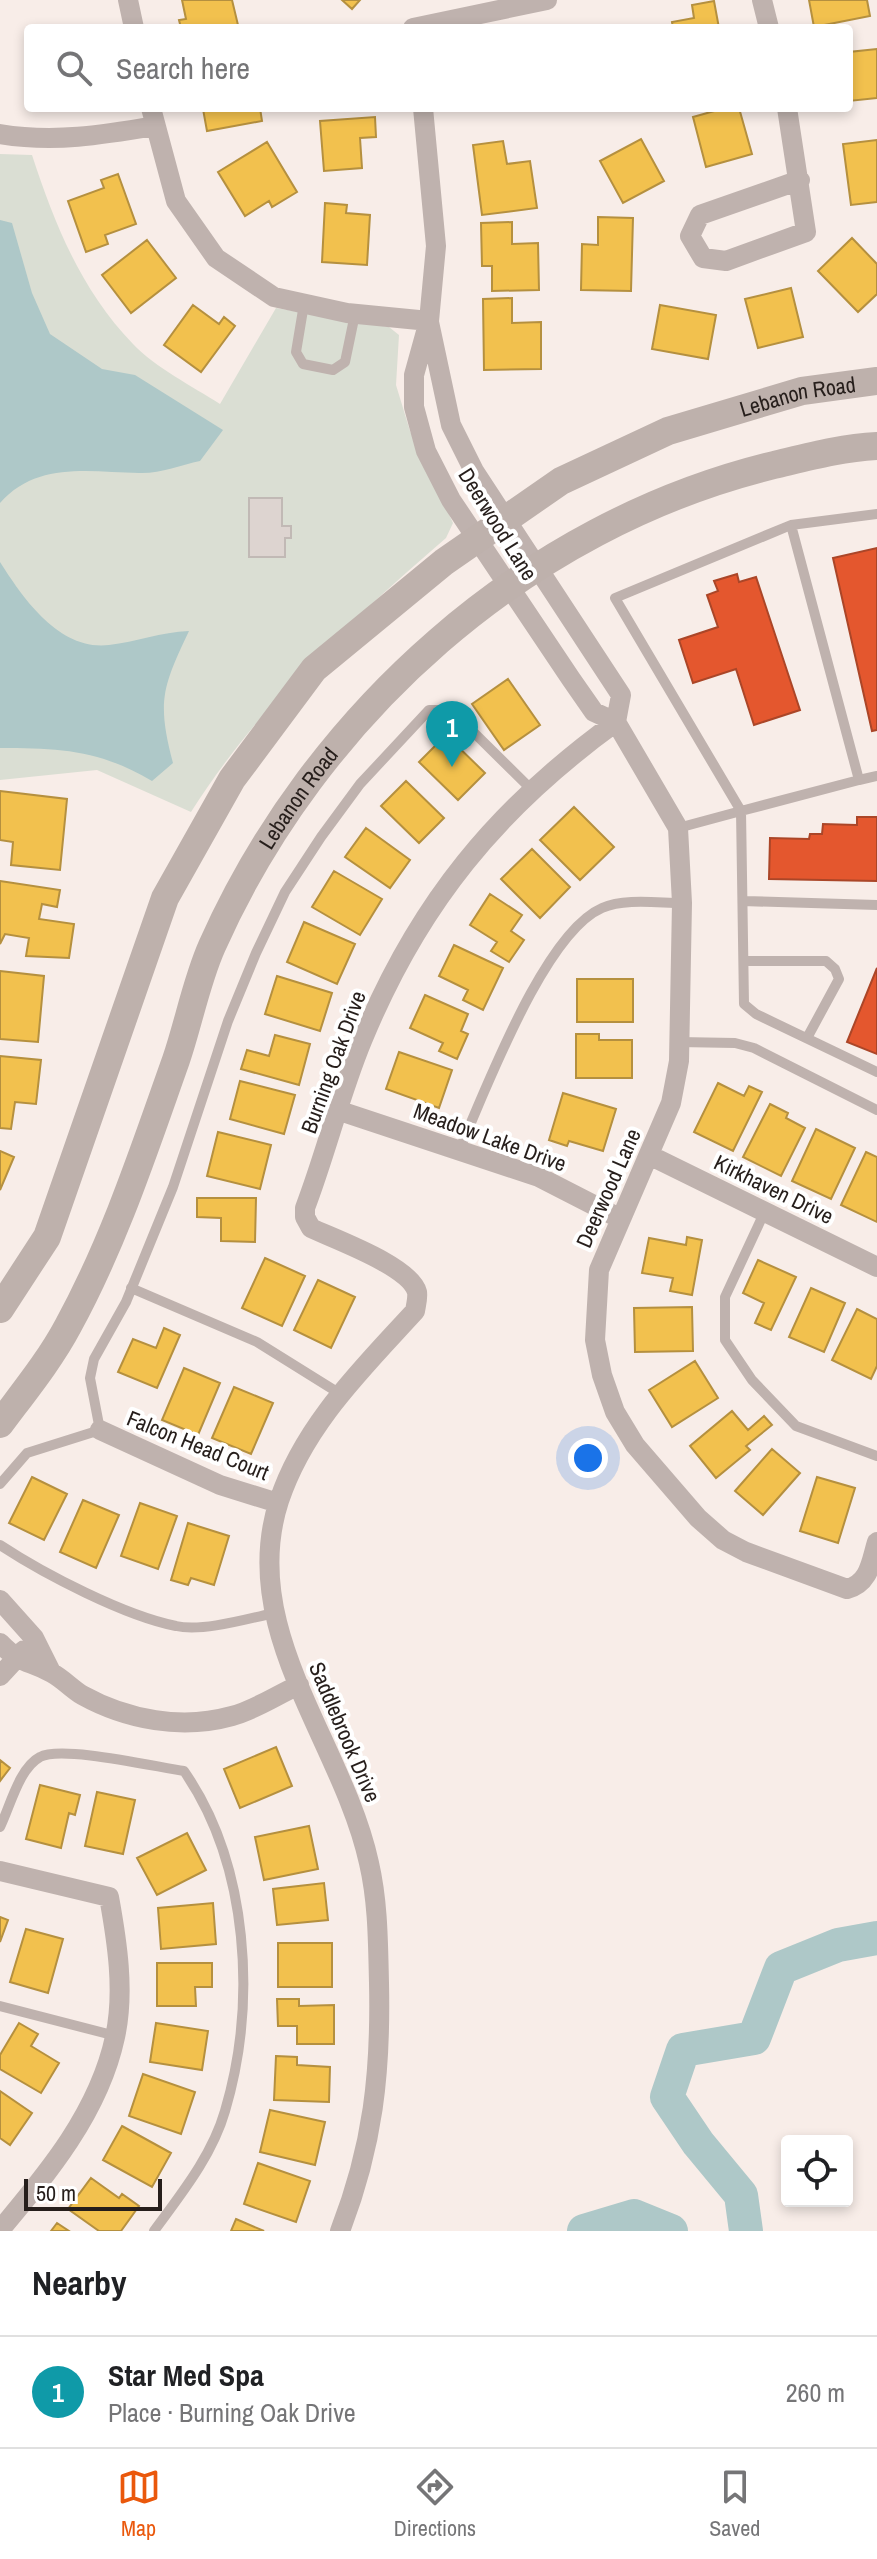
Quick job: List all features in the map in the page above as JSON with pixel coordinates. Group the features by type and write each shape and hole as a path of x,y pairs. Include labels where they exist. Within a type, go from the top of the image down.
{"main road":[{"name":"Lebanon Road","path":"0,1309 47,1237 165,898 232,779 314,669 477,539 561,481 668,431 802,391 877,381"},
{"name":"Lebanon Road","path":"0,1424 67,1328 124,1209 211,948 262,847 325,756 406,670 486,600 605,529 715,479 846,448 877,446"}],"street":[{"path":"128,0 133,24"},
{"path":"428,24 547,0"},
{"path":"762,0 768,24"},
{"name":"Deerwood Lane","path":"423,112 435,210 429,321 414,375 414,407 426,451 451,500 594,712 616,722 678,828 682,903 679,1042 671,1103 599,1270 595,1340 602,1375 615,1412 635,1445 698,1518 723,1540 746,1552 847,1589 872,1579"},
{"path":"788,112 800,180 806,232 726,261 703,258 690,236 700,215 800,180"},
{"path":"0,134 33,139 85,138 153,117 176,201 216,258 274,297 355,314 429,321"},
{"name":"Deerwood Lane","path":"429,321 451,425 474,471 621,695 616,722"},
{"name":"Burning Oak Drive","path":"417,1293 411,1282 395,1271 360,1249 311,1228 305,1217 361,1043 398,961 444,888 531,789 616,722"},
{"name":"Meadow Lake Drive","path":"340,1111 460,1148 539,1177 619,1218"},
{"name":"Kirkhaven Drive","path":"649,1155 877,1267"},
{"name":"Saddlebrook Drive","path":"340,2231 358,2183 377,2094 380,2049 378,1920 369,1861 349,1799 299,1685 274,1613 270,1553 278,1503 300,1449 322,1415 415,1311 417,1293"},
{"name":"Falcon Head Court","path":"100,1430 220,1485 278,1503"},
{"path":"872,1579 877,1542"},
{"path":"0,1600 34,1638 51,1672"},
{"path":"0,1676 34,1638"},
{"path":"0,1643 16,1660 51,1672 81,1694 118,1712 175,1722 232,1716 299,1685"},
{"path":"0,1871 109,1897 118,1950 116,2036 93,2099 62,2153 0,2230"}],"lane":[{"path":"304,304 296,352 303,364 333,370 345,362 355,314"},
{"path":"877,514 791,525 615,598 741,811 744,1004 756,1014 877,1072"},
{"path":"791,525 859,780"},
{"path":"0,1484 27,1453 100,1430 90,1378 94,1359 131,1288 173,1187 213,1062 256,953 285,892 360,784 429,710 451,710 531,789"},
{"path":"678,828 877,776"},
{"path":"743,901 877,905"},
{"path":"460,1148 539,974 571,934 601,908 628,903 682,903"},
{"path":"744,961 826,961 835,969 839,979 807,1038"},
{"path":"679,1042 735,1043 754,1048 877,1110"},
{"path":"765,1211 725,1297 725,1340 752,1380 796,1426 877,1456"},
{"path":"131,1288 257,1342 342,1395"},
{"path":"0,1545 74,1585 177,1627 230,1623 274,1613"},
{"path":"0,1827 27,1770 41,1756 63,1752 184,1771 206,1803 224,1854 243,1946 239,2035 225,2112 202,2164 154,2231"},
{"path":"0,2006 116,2036"}],"shaded area":[{"path":"0,154 32,155 60,231 84,279 133,344 152,361 220,404 276,308 389,327 399,335 396,385 410,431 453,523 446,538 342,632 276,700 217,773 191,812 97,770 0,780"}],"water":[{"path":"0,220 12,223 32,293 50,334 102,369 135,375 223,430 200,461 147,473 83,471 47,475 30,480 0,503"},
{"path":"0,562 31,606 74,640 91,645 109,645 189,631 173,667 165,696 165,725 173,763 152,781 115,763 79,753 0,748"}],"building: Homes":[{"path":"182,0 232,0 238,24 180,24 179,20 186,19"},
{"path":"342,0 360,0 352,9"},
{"path":"809,0 867,0 870,16 813,24"},
{"path":"714,1 718,24 672,24 694,18 692,5"},
{"path":"877,49 877,98 853,101 853,52"},
{"path":"204,112 261,112 262,121 207,131"},
{"path":"711,112 740,112 752,154 706,167 693,117"},
{"path":"375,117 376,137 360,138 362,168 324,171 320,121"},
{"path":"641,139 664,181 623,203 600,161"},
{"path":"877,140 877,202 851,205 843,144"},
{"path":"503,141 507,164 530,161 537,208 482,215 473,145"},
{"path":"267,142 297,192 272,207 269,201 245,216 218,172"},
{"path":"118,174 136,224 105,235 108,244 86,252 68,201 104,188 101,180"},
{"path":"325,203 347,205 346,213 370,215 367,265 322,262"},
{"path":"598,217 633,218 631,291 581,290 582,244 598,245"},
{"path":"512,222 512,244 538,243 539,290 492,291 492,266 482,266 481,223"},
{"path":"852,238 877,264 877,294 858,312 818,271"},
{"path":"147,240 176,278 131,313 102,275"},
{"path":"791,288 803,337 758,348 745,299"},
{"path":"512,298 512,323 541,322 541,369 484,370 483,299"},
{"path":"193,305 219,324 224,317 235,326 201,372 164,345"},
{"path":"660,305 716,315 708,359 652,349"},
{"path":"508,679 540,725 504,750 472,704"},
{"path":"446,735 485,773 458,800 419,762"},
{"path":"406,781 444,818 419,843 381,806"},
{"path":"0,791 67,799 60,870 11,865 13,842 0,840"},
{"path":"574,807 614,847 580,880 540,840"},
{"path":"366,828 410,860 390,888 345,857"},
{"path":"532,849 570,887 540,918 501,879"},
{"path":"334,871 382,899 360,935 312,907"},
{"path":"0,881 60,890 57,907 42,904 39,919 74,924 69,958 26,956 29,938 5,934 0,944"},
{"path":"490,894 522,915 511,931 524,940 509,962 491,951 497,942 470,925"},
{"path":"304,922 355,944 337,984 287,962"},
{"path":"454,945 503,968 483,1010 463,1000 468,990 439,976"},
{"path":"0,971 44,976 38,1042 0,1039"},
{"path":"277,976 332,993 320,1031 265,1014"},
{"path":"577,979 633,979 633,1022 577,1022"},
{"path":"425,995 468,1014 461,1031 468,1034 457,1059 439,1051 443,1043 410,1028"},
{"path":"576,1034 599,1034 599,1040 632,1040 632,1078 576,1078"},
{"path":"275,1035 310,1044 299,1085 241,1069 247,1050 269,1056"},
{"path":"399,1052 452,1070 439,1108 386,1089"},
{"path":"0,1056 41,1060 36,1104 15,1102 11,1129 0,1128"},
{"path":"240,1081 295,1095 284,1134 230,1119"},
{"path":"718,1083 744,1096 749,1086 762,1092 733,1151 694,1132"},
{"path":"563,1093 616,1109 603,1151 569,1141 567,1146 549,1140"},
{"path":"770,1104 788,1113 786,1118 805,1128 781,1176 743,1157"},
{"path":"816,1129 855,1148 831,1199 792,1181"},
{"path":"218,1132 271,1145 260,1189 207,1176"},
{"path":"0,1151 14,1157 0,1190"},
{"path":"866,1152 877,1157 877,1222 841,1205"},
{"path":"197,1198 256,1198 255,1242 221,1241 221,1218 197,1217"},
{"path":"687,1237 702,1240 692,1295 670,1291 673,1278 642,1273 649,1238 686,1245"},
{"path":"265,1258 305,1276 282,1326 242,1308"},
{"path":"758,1260 796,1277 771,1330 755,1323 764,1303 743,1293"},
{"path":"318,1280 355,1297 331,1348 294,1330"},
{"path":"811,1288 845,1303 824,1352 789,1337"},
{"path":"692,1307 693,1351 635,1352 634,1308"},
{"path":"857,1309 877,1319 877,1366 871,1379 832,1360"},
{"path":"164,1328 180,1335 157,1388 118,1372 133,1339 156,1348"},
{"path":"695,1361 718,1398 672,1427 649,1390"},
{"path":"184,1368 220,1383 198,1435 162,1420"},
{"path":"234,1387 273,1403 251,1454 212,1438"},
{"path":"732,1411 748,1430 764,1416 772,1425 746,1446 750,1450 716,1478 690,1446"},
{"path":"772,1449 800,1473 763,1515 735,1491"},
{"path":"32,1477 67,1494 44,1540 9,1523"},
{"path":"817,1477 855,1488 838,1543 800,1531"},
{"path":"83,1500 119,1515 96,1568 60,1552"},
{"path":"140,1503 177,1516 158,1569 121,1556"},
{"path":"188,1523 229,1536 214,1585 191,1578 188,1585 171,1580"},
{"path":"276,1747 292,1786 240,1808 224,1769"},
{"path":"0,1760 10,1768 0,1781"},
{"path":"40,1785 80,1795 75,1815 69,1813 61,1848 26,1839"},
{"path":"97,1792 135,1800 123,1854 85,1846"},
{"path":"309,1826 318,1869 264,1880 255,1837"},
{"path":"187,1833 206,1870 157,1895 137,1858"},
{"path":"324,1883 328,1920 277,1925 273,1889"},
{"path":"213,1903 216,1944 161,1949 158,1908"},
{"path":"0,1917 8,1920 0,1942"},
{"path":"26,1929 63,1939 48,1993 10,1982"},
{"path":"278,1943 332,1943 332,1987 278,1987"},
{"path":"157,1963 212,1963 212,1987 195,1987 196,2006 157,2006"},
{"path":"277,1999 299,1999 299,2006 334,2005 334,2044 297,2044 297,2026 278,2026"},
{"path":"19,2023 38,2034 31,2046 59,2063 41,2093 0,2069 0,2055"},
{"path":"156,2023 208,2031 202,2070 150,2062"},
{"path":"276,2056 297,2057 297,2065 330,2067 329,2102 274,2100"},
{"path":"143,2074 195,2092 181,2134 129,2116"},
{"path":"0,2091 32,2113 10,2145 0,2138"},
{"path":"270,2110 325,2122 315,2165 260,2152"},
{"path":"122,2126 171,2153 152,2187 103,2160"},
{"path":"258,2163 310,2181 296,2222 244,2204"},
{"path":"91,2178 119,2198 122,2194 139,2206 121,2231 99,2231 68,2209"},
{"path":"236,2219 264,2231 231,2231"},
{"path":"57,2223 69,2231 51,2231"}],"building: Shops":[{"path":"877,548 877,730 872,731 833,558"},
{"path":"737,574 739,582 756,577 800,710 754,725 736,669 693,683 679,640 718,627 707,595 718,591 714,581"},
{"path":"857,817 877,817 877,881 769,879 770,838 809,839 810,834 822,834 823,824 857,825"},
{"path":"877,968 877,1054 847,1042"}],"building: Other":[{"path":"249,498 282,498 282,526 291,526 291,538 285,538 285,557 249,557"}],"waterway":[{"path":"746,2231 741,2195 698,2143 667,2097 683,2050 754,2038 781,1968 838,1945 877,1938"},
{"path":"584,2231 634,2216 671,2231"}],"place":[{"name":"Star Med Spa","path":"452,767"}]}
